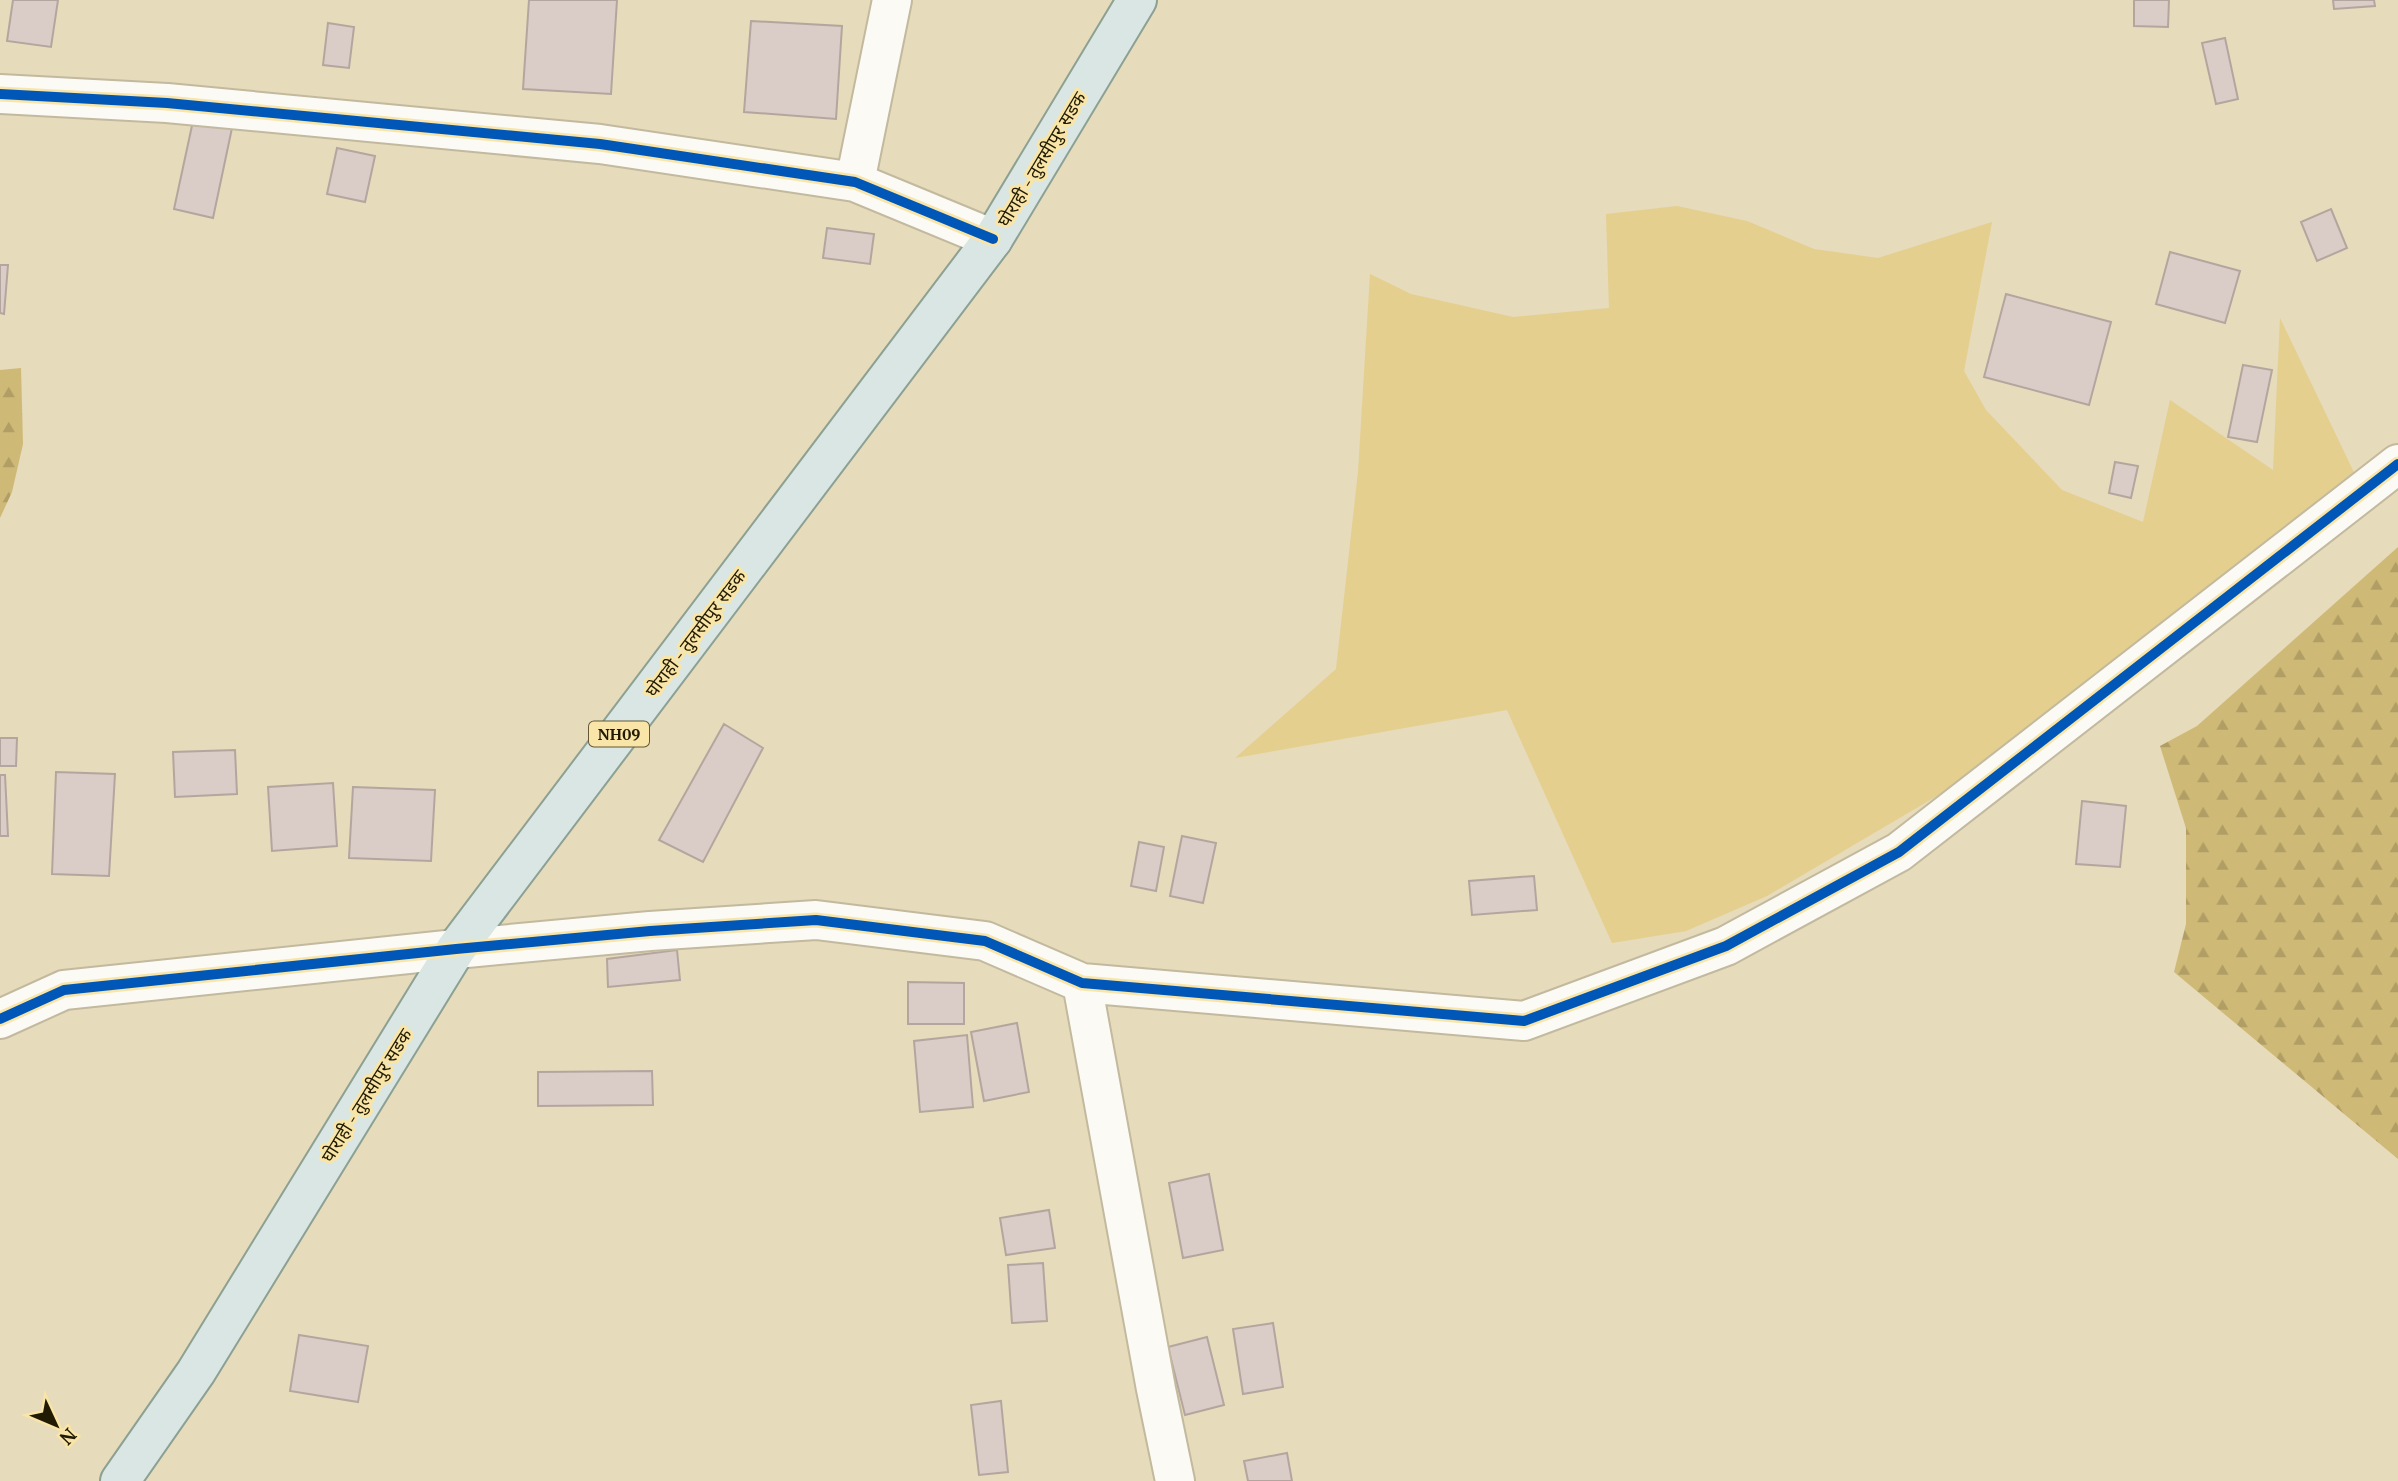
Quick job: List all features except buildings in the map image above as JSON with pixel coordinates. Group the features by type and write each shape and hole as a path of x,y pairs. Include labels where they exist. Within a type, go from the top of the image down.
{"main road":[{"name":"घोराही - तुलसीपुर सडक","path":"120,1481 196,1372 456,948 993,239 1137,0"}],"street":[{"path":"855,182 892,0"},
{"path":"0,94 167,103 586,143 855,182 993,239"},
{"path":"0,1019 64,990 456,948 816,920 985,941 1082,983 1524,1021 1727,946 1899,852 2398,464"},
{"path":"1082,983 1175,1481"}],"shaded area":[{"path":"1677,206 1747,221 1814,249 1878,258 1992,222 1964,371 1986,410 2062,490 2143,522 2170,400 2273,470 2280,318 2371,508 2083,710 1767,896 1686,931 1612,943 1507,710 1235,758 1336,669 1358,472 1370,274 1411,294 1513,317 1609,308 1606,214"}],"green space":[{"path":"21,368 23,444 12,492 0,518 0,370"},
{"path":"2398,547 2398,1159 2174,972 2186,924 2186,828 2160,746 2197,726"}],"cycle path":[{"path":"0,94 167,103 600,144 855,182 993,239"},
{"path":"0,1019 64,990 456,949 650,931 816,920 985,941 1082,983 1524,1021 1726,946 1899,852 2398,464"}]}
